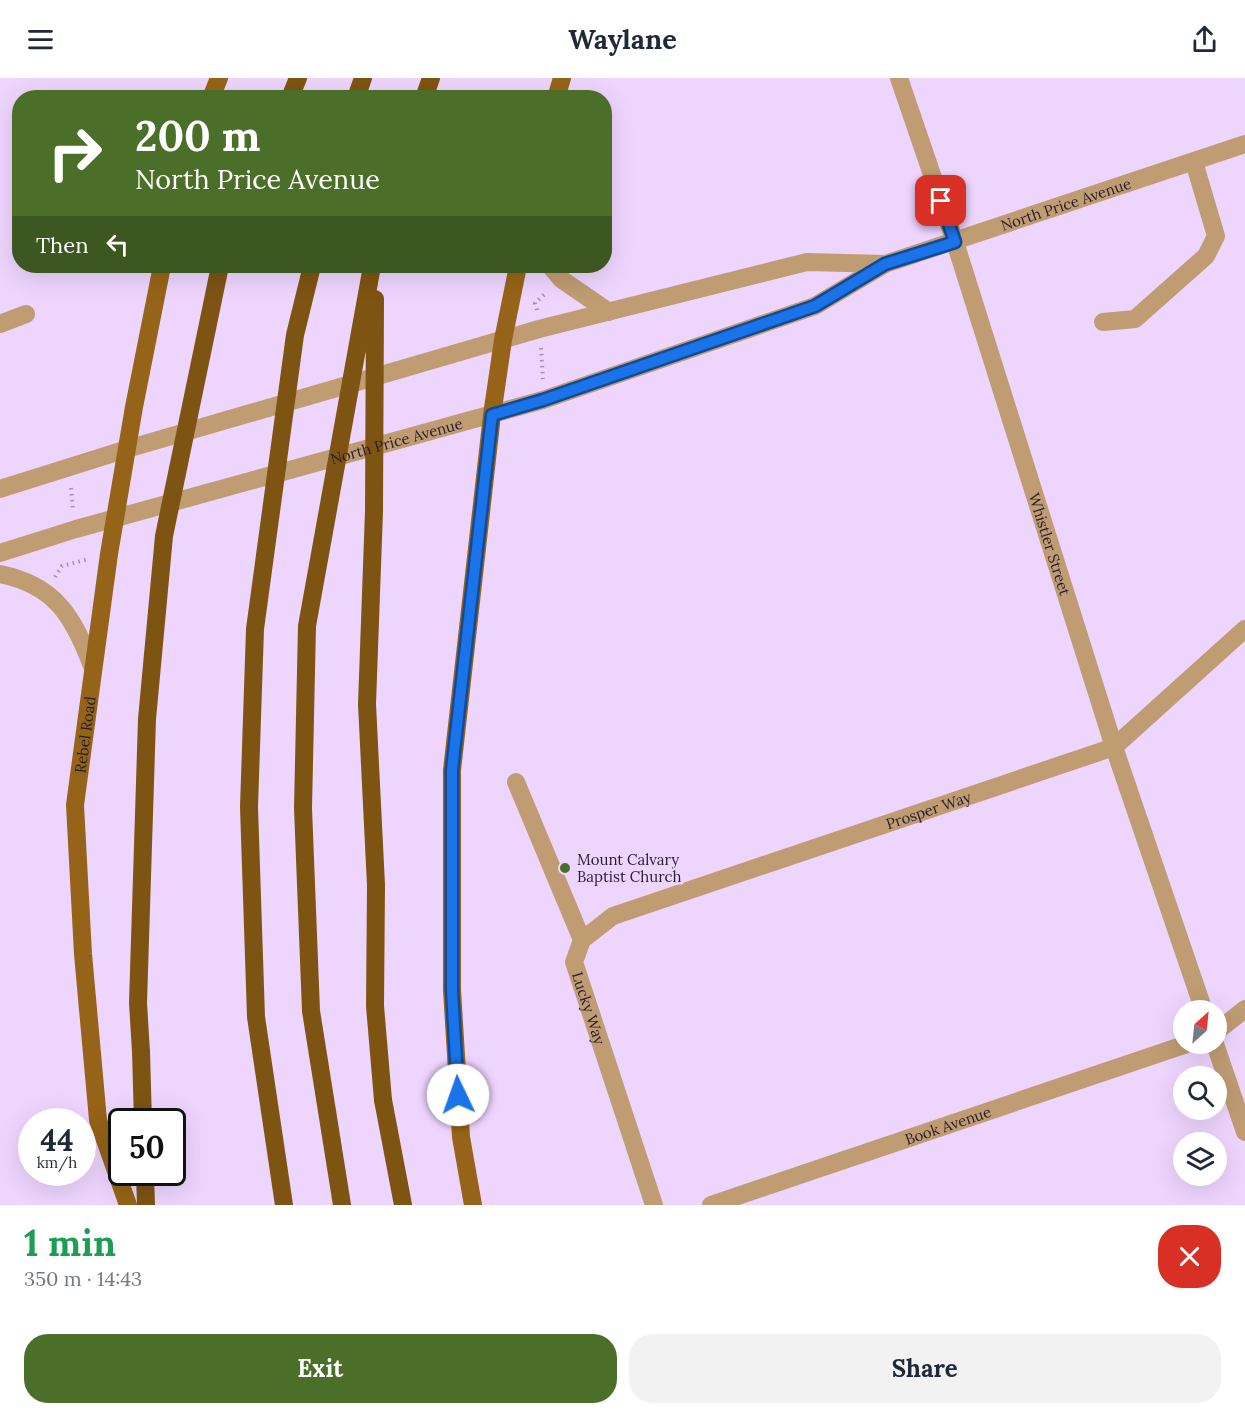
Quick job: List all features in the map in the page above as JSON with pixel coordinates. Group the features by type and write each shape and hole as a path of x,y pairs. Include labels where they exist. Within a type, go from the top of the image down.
{"highway":[{"path":"143,1108 138,1003 147,719 164,536 219,273"},
{"path":"284,1205 256,1017 249,807 255,628 295,335 310,273"},
{"path":"342,1205 312,1011 303,808 308,626 372,273"},
{"path":"373,273 374,511 367,704 376,885 375,1006 383,1100 403,1205"},
{"path":"145,1186 146,1205"}],"main road":[{"name":"Rebel Road","path":"128,1205 98,1120 83,954 75,805 92,666 127,449 161,273"},
{"path":"473,1205 461,1137 452,990 452,770 492,415 503,340 517,273"}],"street":[{"name":"Whistler Street","path":"899,78 955,242 1114,747 1200,1000"},
{"name":"North Price Avenue","path":"0,553 116,518 543,400 815,306 885,264 1245,144"},
{"path":"1103,322 1135,319 1206,256 1216,236 1194,162"},
{"name":"North Price Avenue","path":"0,489 127,449 503,340 609,312 807,262 885,264"},
{"path":"556,273 561,279 609,312"},
{"path":"0,324 26,314"},
{"path":"0,574 22,578 44,590 63,607 80,633 92,666"},
{"name":"Prosper Way","path":"582,940 613,916 1114,747 1245,629"},
{"path":"516,782 582,940"},
{"name":"Lucky Way","path":"582,940 573,962 654,1205"},
{"path":"1227,1023 1245,1009"},
{"name":"Book Avenue","path":"711,1205 1173,1048"},
{"path":"1218,1054 1245,1132"}],"path":[{"path":"538,315 535,303 549,290"},
{"path":"540,344 543,384"},
{"path":"70,483 74,514"},
{"path":"80,552 82,560"},
{"path":"54,579 62,566 95,558"}],"place":[{"name":"Mount Calvary Baptist Church","path":"565,868"}],"route":[{"path":"458,1095 452,990 452,770 492,415 543,400 815,306 885,264 955,242 941,201"}]}
